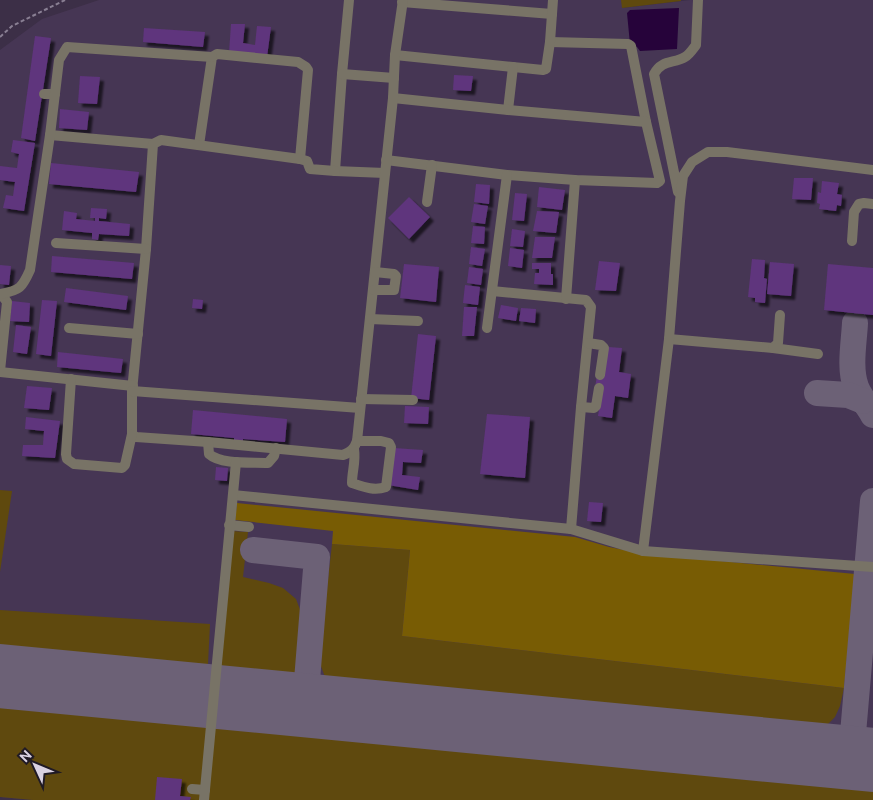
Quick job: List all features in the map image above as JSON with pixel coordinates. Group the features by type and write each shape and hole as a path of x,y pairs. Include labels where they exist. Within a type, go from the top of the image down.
{"lane":[{"path":"335,171 349,0"},
{"path":"395,55 546,69 553,0"},
{"path":"680,200 654,74 657,68 663,64 686,57 696,45 698,0"},
{"path":"132,434 136,437 343,455 350,452 355,445 381,441 389,443 391,447 386,487 369,489 352,483 352,475 356,459 355,445 374,290 393,98 395,55 402,1 501,5 552,14"},
{"path":"386,160 507,175 575,180 657,183 660,181 631,46 628,44 550,42"},
{"path":"212,58 67,47 59,60 30,270 24,284 16,291 1,294 7,302 0,371 133,388 361,403 413,400"},
{"path":"199,145 212,58 216,54 298,62 308,70 300,159"},
{"path":"508,110 513,67"},
{"path":"342,74 394,78"},
{"path":"44,94 55,94"},
{"path":"393,98 646,122"},
{"path":"50,135 153,144 161,140 300,159 307,161 310,169 385,173"},
{"path":"71,379 67,459 74,464 122,468 125,465 132,434 133,388 146,249 153,144"},
{"path":"643,551 669,339 683,176 692,162 708,152 727,152 873,170"},
{"path":"427,202 432,165"},
{"path":"487,328 507,175"},
{"path":"566,299 575,180"},
{"path":"852,242 854,212 859,204 873,204"},
{"path":"56,243 146,249"},
{"path":"374,290 394,290 396,276 394,274 375,272"},
{"path":"492,291 586,300 591,307 571,529"},
{"path":"773,348 778,343 780,315"},
{"path":"370,319 418,321"},
{"path":"69,328 138,334"},
{"path":"669,339 818,354"},
{"path":"588,343 601,345 604,348 600,375"},
{"path":"581,407 594,408 596,406 599,388"},
{"path":"208,442 209,454 214,459 236,462 268,463 274,456 276,448"},
{"path":"192,789 204,795 236,462"},
{"path":"233,494 571,529 643,551 873,567"},
{"path":"229,526 249,528"}],"path":[{"path":"0,36 12,26 65,0"}],"shaded area":[{"path":"99,0 622,0 622,8 690,0 873,0 873,800 33,800 0,797 0,50 42,19"},
{"path":"621,0 681,0 681,1 622,8"},
{"path":"679,8 677,49 640,51 637,47 630,44 627,13 630,10"},
{"path":"0,490 12,491 0,572"},
{"path":"237,503 575,537 639,553 855,574 844,688 402,636 410,550 332,544 333,531 235,520"},
{"path":"231,531 248,532 243,577 283,588 296,599 304,620 302,646 295,672 290,679 269,689 216,684"},
{"path":"332,544 410,550 402,636 844,688 840,706 835,717 828,724 816,730 789,728 764,739 344,697 332,687 325,677 319,661"},
{"path":"0,610 210,624 207,684 0,664"},
{"path":"0,689 761,761 784,773 873,785 873,800 33,800 0,797"}],"building":[{"path":"231,24 245,24 243,43 255,45 257,26 271,27 267,57 229,53"},
{"path":"144,28 205,32 203,47 143,42"},
{"path":"35,36 51,38 35,141 21,138"},
{"path":"454,75 473,76 471,91 453,90"},
{"path":"80,76 100,77 97,104 78,103"},
{"path":"60,109 89,112 87,130 59,128"},
{"path":"13,140 35,143 24,211 3,208 6,195 13,196 15,182 0,180 0,166 17,168 19,154 11,152"},
{"path":"51,163 139,172 136,192 49,184"},
{"path":"794,178 813,178 811,200 792,199"},
{"path":"822,181 839,183 837,194 842,195 841,206 837,205 836,211 819,209 820,204 817,203 818,192 821,193"},
{"path":"476,184 490,185 489,204 474,202"},
{"path":"539,187 565,190 562,210 537,207"},
{"path":"515,193 527,194 524,221 512,220"},
{"path":"409,197 430,217 409,239 388,218"},
{"path":"474,204 488,206 485,224 471,222"},
{"path":"91,208 107,209 106,219 99,218 99,221 130,224 129,236 99,234 98,240 92,239 92,233 62,230 64,211 77,213 76,219 95,221 95,218 90,218"},
{"path":"537,211 559,212 556,233 533,231"},
{"path":"473,226 485,227 484,244 471,243"},
{"path":"512,229 525,231 523,247 510,246"},
{"path":"535,237 555,237 552,258 532,258"},
{"path":"471,247 485,249 482,266 469,264"},
{"path":"510,248 524,250 522,268 508,266"},
{"path":"52,256 134,263 132,279 51,272"},
{"path":"752,259 765,260 764,278 767,279 765,303 755,302 755,298 748,297"},
{"path":"599,261 620,263 616,291 595,290"},
{"path":"770,262 794,264 791,296 767,294"},
{"path":"532,263 551,263 553,285 534,284 535,273 539,273 539,269 532,269"},
{"path":"404,264 439,267 436,302 400,298"},
{"path":"828,264 873,268 873,315 824,310"},
{"path":"0,265 11,266 9,285 0,284"},
{"path":"469,267 483,269 481,285 467,283"},
{"path":"465,285 480,287 478,305 463,303"},
{"path":"66,288 128,296 126,310 64,302"},
{"path":"193,299 203,300 202,309 192,308"},
{"path":"42,300 57,301 51,356 36,354"},
{"path":"12,301 30,303 29,322 10,321"},
{"path":"501,305 518,308 516,321 498,318"},
{"path":"464,307 477,307 474,336 462,336"},
{"path":"521,308 536,309 535,323 519,321"},
{"path":"16,325 31,327 27,354 13,352"},
{"path":"418,334 436,336 429,400 411,398"},
{"path":"608,347 622,348 619,372 631,374 628,398 615,396 612,418 598,416 602,389 595,388 597,375"},
{"path":"58,352 123,359 121,373 57,367"},
{"path":"27,386 52,388 49,410 24,408"},
{"path":"405,406 429,407 428,424 404,423"},
{"path":"193,410 287,419 285,442 243,439 243,441 234,440 234,438 191,434"},
{"path":"487,414 530,417 525,478 480,474"},
{"path":"26,417 60,421 55,458 22,456 23,445 43,445 44,431 25,429"},
{"path":"394,448 423,450 421,463 403,462 402,475 420,477 418,490 388,485"},
{"path":"216,467 228,468 227,481 215,480"},
{"path":"589,502 603,503 601,522 587,521"},
{"path":"157,777 182,779 180,796 191,797 190,800 155,800"}],"taxiway":[{"path":"855,323 854,380 860,395 873,415"},
{"path":"817,393 848,395 863,401"},
{"path":"851,757 873,501"},
{"path":"253,550 317,557 305,705"}],"runway":[{"path":"0,676 873,760"}]}
